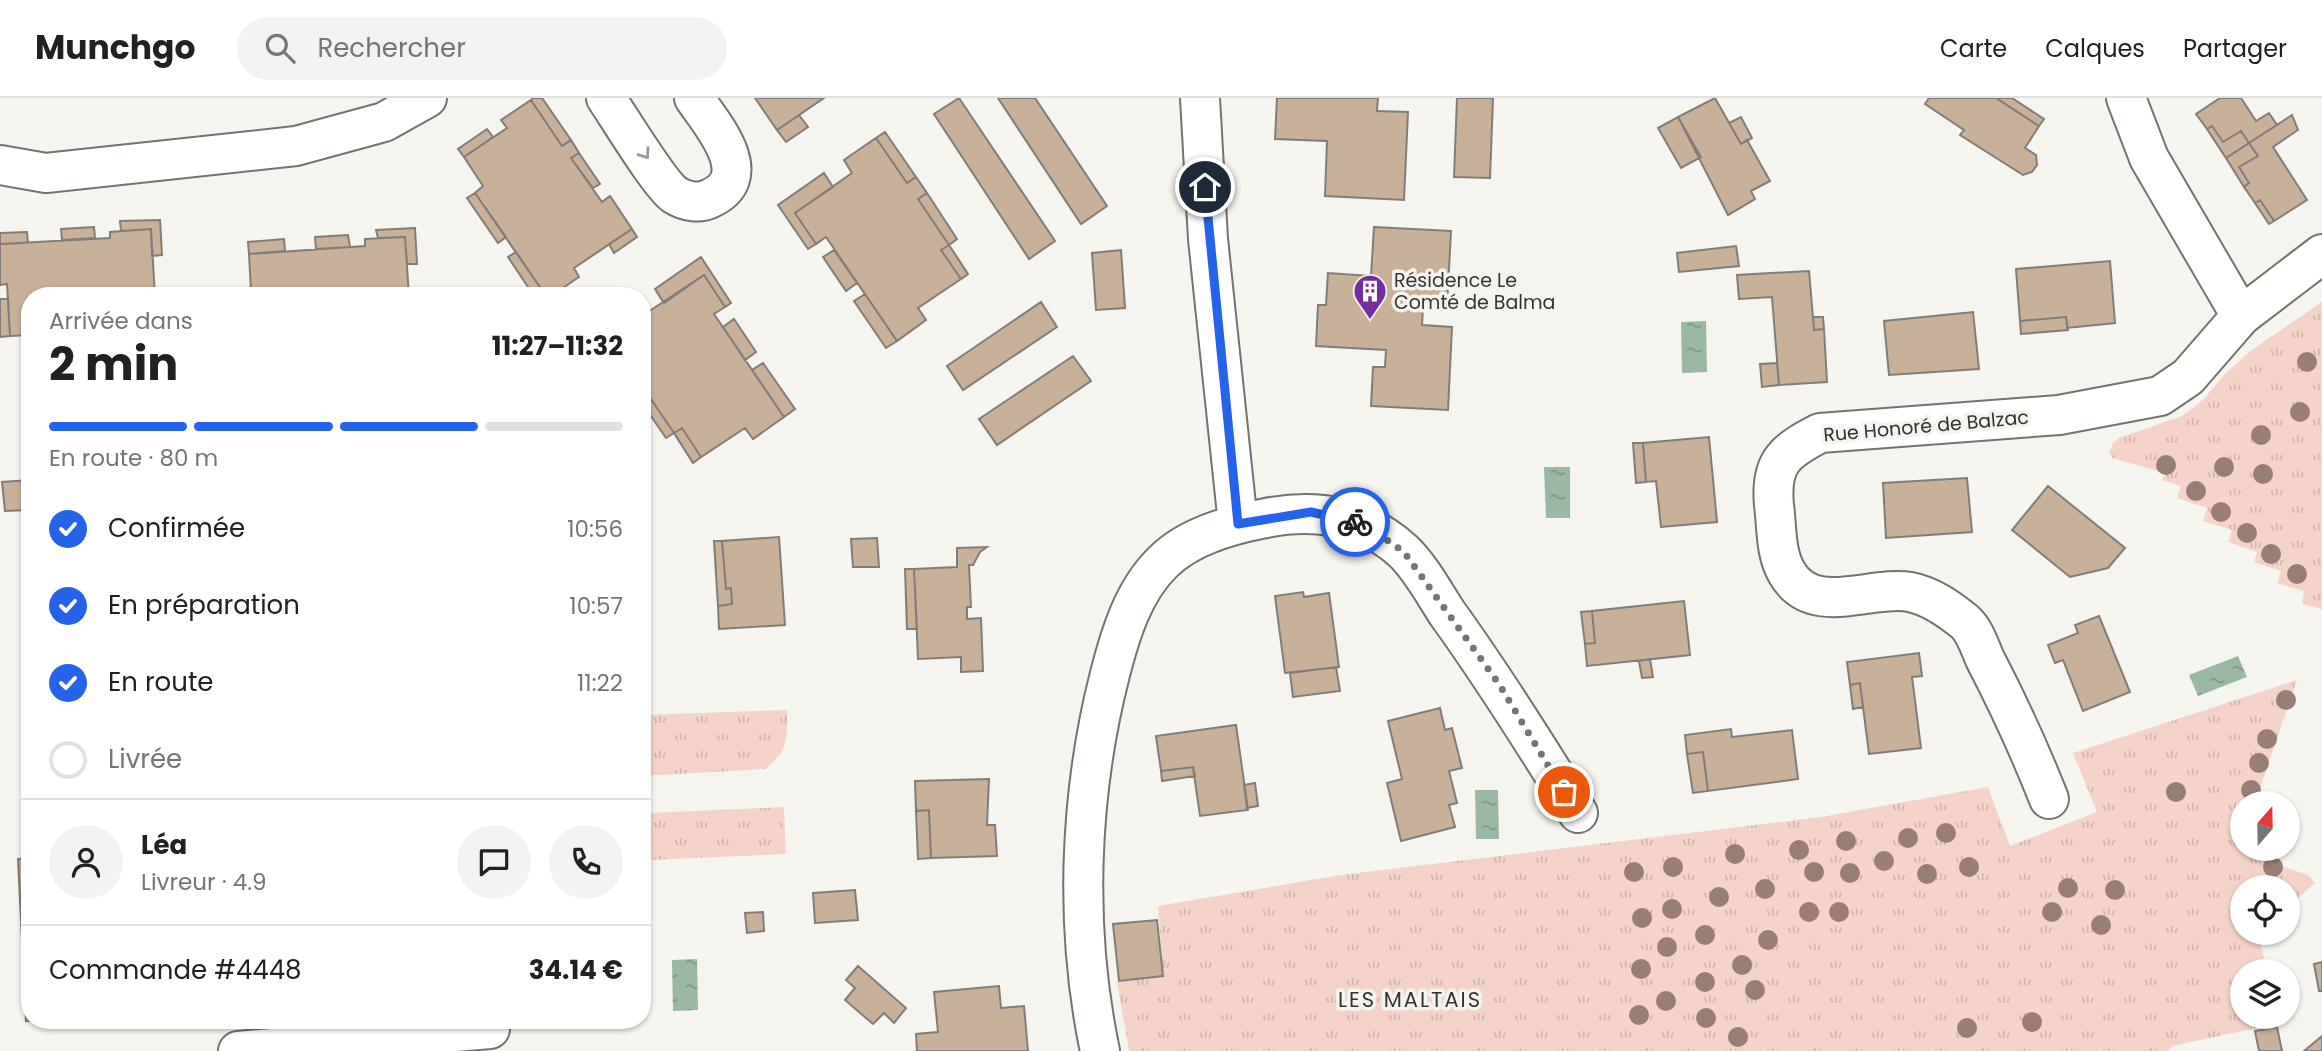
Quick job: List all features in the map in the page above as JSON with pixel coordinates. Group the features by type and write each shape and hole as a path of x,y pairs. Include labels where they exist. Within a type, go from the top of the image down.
{"street":[{"path":"0,165 46,173 296,146 384,122 427,98"},
{"path":"606,98 672,193 683,200 703,201 723,191 733,170 728,147 694,98"},
{"path":"1200,98 1208,239 1238,524"},
{"path":"2126,98 2149,158 2241,316"},
{"name":"Rue Honoré de Balzac","path":"2049,799 2023,734 1968,625 1942,603 1909,592 1823,598 1802,589 1787,574 1780,554 1772,487 1778,464 1791,448 1820,433 2059,415 2160,396 2188,377 2241,316 2322,254"},
{"path":"1100,1051 1084,914 1092,766 1097,725 1112,665 1132,608 1164,561 1198,538 1238,524 1311,512 1343,517 1373,530 1404,552 1499,684 1577,813"},
{"path":"238,1051 490,1033"}],"green space":[{"path":"2322,302 2322,609 2302,604 2304,591 2277,583 2281,571 2254,562 2257,552 2228,542 2232,530 2203,521 2207,508 2177,498 2181,486 2162,480 2165,473 2112,458 2109,453 2113,443 2119,438 2182,416 2204,399 2224,375 2250,351"},
{"path":"2297,680 2259,791 2230,791 2230,861 2267,861 2308,875 2315,883 2300,896 2300,875 2230,875 2230,945 2261,945 2264,959 2230,959 2230,1029 2251,1029 2173,1046 2167,1051 1129,1051 1117,982 1163,977 1158,906 1341,875 1821,817 1988,787 2010,846 2097,812 2073,753"},
{"path":"787,710 785,743 779,756 765,769 651,775 651,715"},
{"path":"784,807 786,854 651,860 651,813"}],"water":[{"path":"1706,321 1707,372 1682,373 1681,322"},
{"path":"1544,467 1570,467 1570,518 1546,518"},
{"path":"2238,656 2247,677 2198,696 2189,675"},
{"path":"1475,790 1498,790 1499,839 1476,839"},
{"path":"697,959 698,1010 673,1011 672,960"}],"building":[{"path":"542,98 571,140 562,146 531,100"},
{"path":"755,98 824,98 777,130"},
{"path":"959,98 1055,241 1029,259 934,114"},
{"path":"998,98 1035,98 1107,206 1081,224"},
{"path":"1277,98 1378,98 1377,111 1408,112 1404,200 1325,196 1327,141 1275,139"},
{"path":"1457,98 1493,98 1490,178 1454,177"},
{"path":"1715,98 1741,144 1747,140 1770,181 1751,191 1755,199 1728,215 1678,117"},
{"path":"1929,98 1996,98 2039,126 2025,148 2036,155 2037,165 2032,172 2023,175 1960,135 1964,130 1925,104"},
{"path":"1996,98 2012,98 2044,119 2039,126"},
{"path":"2220,98 2241,98 2256,121 2269,113 2277,125 2249,143 2241,131 2223,142 2212,126 2207,129 2196,114"},
{"path":"531,100 562,146 571,140 579,153 571,158 602,202 610,196 632,229 574,268 579,277 564,287 540,287 475,193 483,186 464,157 507,128 501,120"},
{"path":"799,115 808,127 786,142 777,130"},
{"path":"2292,115 2298,130 2273,147 2307,200 2274,221 2260,200 2255,203 2244,187 2249,183 2239,167 2258,156 2249,143"},
{"path":"1678,117 1701,157 1681,168 1658,128"},
{"path":"1741,117 1752,138 1741,144 1729,123"},
{"path":"2212,126 2223,142 2241,131 2249,143 2226,158 2207,129"},
{"path":"487,129 493,137 464,157 458,149"},
{"path":"885,132 916,177 907,183 876,138"},
{"path":"876,138 907,183 916,177 927,193 918,199 949,245 941,250 961,279 918,308 926,320 897,341 826,237 816,244 795,213 852,173 844,160"},
{"path":"2249,143 2258,156 2239,167 2249,183 2244,187 2226,158"},
{"path":"579,153 600,184 593,188 571,158"},
{"path":"824,173 833,187 795,213 816,244 808,249 778,205"},
{"path":"475,193 506,237 498,243 467,198"},
{"path":"927,193 957,239 949,245 918,199"},
{"path":"2260,200 2274,221 2269,224 2255,203"},
{"path":"160,220 162,255 152,256 151,229 121,231 120,221"},
{"path":"94,227 95,238 62,240 61,229"},
{"name":"Résidence Le Comté de Balma","path":"1374,227 1451,231 1447,308 1423,306 1422,325 1452,327 1448,410 1371,406 1373,367 1385,367 1386,350 1316,346 1318,305 1326,305 1328,273 1371,276"},
{"path":"415,228 417,264 407,264 405,237 378,238 376,230"},
{"path":"151,229 154,287 21,287 21,335 10,336 7,284 0,285 0,244 110,238 110,232"},
{"path":"632,229 637,237 614,253 609,244"},
{"path":"27,232 28,243 0,244 0,233"},
{"path":"348,235 350,247 316,249 315,237"},
{"path":"405,237 408,287 251,287 249,254 365,246 365,239"},
{"path":"284,239 285,251 249,254 248,242"},
{"path":"949,245 968,274 961,279 941,250"},
{"path":"1736,246 1739,266 1679,272 1677,253"},
{"path":"834,250 857,283 846,291 823,257"},
{"path":"1121,250 1125,308 1096,310 1092,253"},
{"path":"516,252 540,287 528,287 508,257"},
{"path":"701,257 731,303 725,307 704,275 664,303 655,289"},
{"path":"2110,261 2115,323 2067,328 2066,317 2020,321 2016,269"},
{"path":"1809,271 1814,330 1824,329 1827,382 1779,385 1772,297 1739,299 1737,275"},
{"path":"704,275 725,307 714,314 784,417 753,439 745,428 701,457 682,428 674,433 651,399 651,310"},
{"path":"865,294 897,341 886,348 854,301"},
{"path":"0,299 8,299 10,336 0,337"},
{"path":"1041,302 1057,327 963,390 947,366"},
{"path":"1973,312 1979,369 1889,375 1884,321"},
{"path":"1813,317 1823,317 1824,329 1814,330"},
{"path":"2066,317 2068,330 2021,334 2020,321"},
{"path":"734,319 756,352 745,360 723,327"},
{"path":"1073,356 1091,381 997,445 979,419"},
{"path":"763,363 795,409 784,417 752,370"},
{"path":"1777,363 1779,385 1762,387 1760,364"},
{"path":"651,399 674,433 666,438 651,416"},
{"path":"682,428 701,457 693,463 674,433"},
{"path":"1709,437 1717,522 1661,527 1656,481 1646,482 1643,443"},
{"path":"1633,443 1643,443 1646,482 1636,483"},
{"path":"1967,478 1972,532 1886,538 1883,483"},
{"path":"21,481 21,510 5,511 2,482"},
{"path":"2048,486 2125,548 2108,568 2070,577 2012,530"},
{"path":"779,537 785,625 719,629 718,606 732,604 731,588 726,589 722,541"},
{"path":"877,538 879,567 853,567 851,539"},
{"path":"714,541 722,541 726,589 731,588 732,604 718,606"},
{"path":"987,547 980,552 973,565 969,565 971,607 967,607 967,619 981,618 983,671 961,672 961,657 918,659 914,569 957,567 957,548"},
{"path":"905,569 914,569 917,629 907,629"},
{"path":"1303,592 1304,597 1329,593 1339,667 1285,673 1275,596"},
{"path":"1684,601 1690,655 1587,666 1585,644 1595,643 1592,611"},
{"path":"1592,611 1595,643 1585,644 1581,612"},
{"path":"2099,616 2130,692 2083,711 2063,660 2055,663 2048,645 2078,633 2075,625"},
{"path":"1919,653 1922,676 1912,677 1921,748 1869,754 1860,683 1850,685 1847,662"},
{"path":"1650,659 1653,677 1642,678 1639,661"},
{"path":"1336,667 1340,691 1293,697 1290,673"},
{"path":"1860,683 1863,707 1853,709 1850,685"},
{"path":"1440,708 1445,730 1452,728 1462,768 1449,771 1457,803 1449,805 1455,827 1401,841 1387,783 1402,779 1388,721"},
{"path":"1236,725 1248,810 1200,816 1193,767 1161,771 1156,736"},
{"path":"1731,729 1732,737 1792,730 1798,779 1708,791 1703,752 1687,754 1685,735"},
{"path":"1703,752 1708,791 1693,793 1687,754"},
{"path":"1193,767 1195,776 1162,781 1161,771"},
{"path":"989,779 987,825 995,825 997,856 931,858 929,810 916,811 915,781"},
{"path":"1255,783 1258,806 1247,808 1244,785"},
{"path":"929,810 931,858 918,859 916,811"},
{"path":"18,859 21,859 21,920"},
{"path":"855,890 858,920 815,923 813,893"},
{"path":"763,912 764,931 747,933 745,913"},
{"path":"1157,920 1163,976 1119,981 1113,924"},
{"path":"2322,962 2322,991 2319,991 2314,964"},
{"path":"858,966 906,1008 894,1023 884,1013 873,1024 845,1000 855,988 846,980"},
{"path":"999,986 1001,1008 1024,1006 1028,1051 917,1051 916,1034 938,1032 934,992"},
{"path":"2277,1029 2282,1051 2259,1051 2255,1031"},
{"path":"2322,1036 2322,1051 2304,1051"}],"way so far":[{"path":"1355,522 1373,530 1404,552 1499,684 1564,792"}],"place":[{"name":"Résidence Le Comté de Balma","path":"1370,321"}],"district":[{"name":"LES MALTAIS","path":"1410,999"}],"route":[{"path":"1205,187 1238,524 1278,515 1311,512 1343,517 1355,522"}]}
